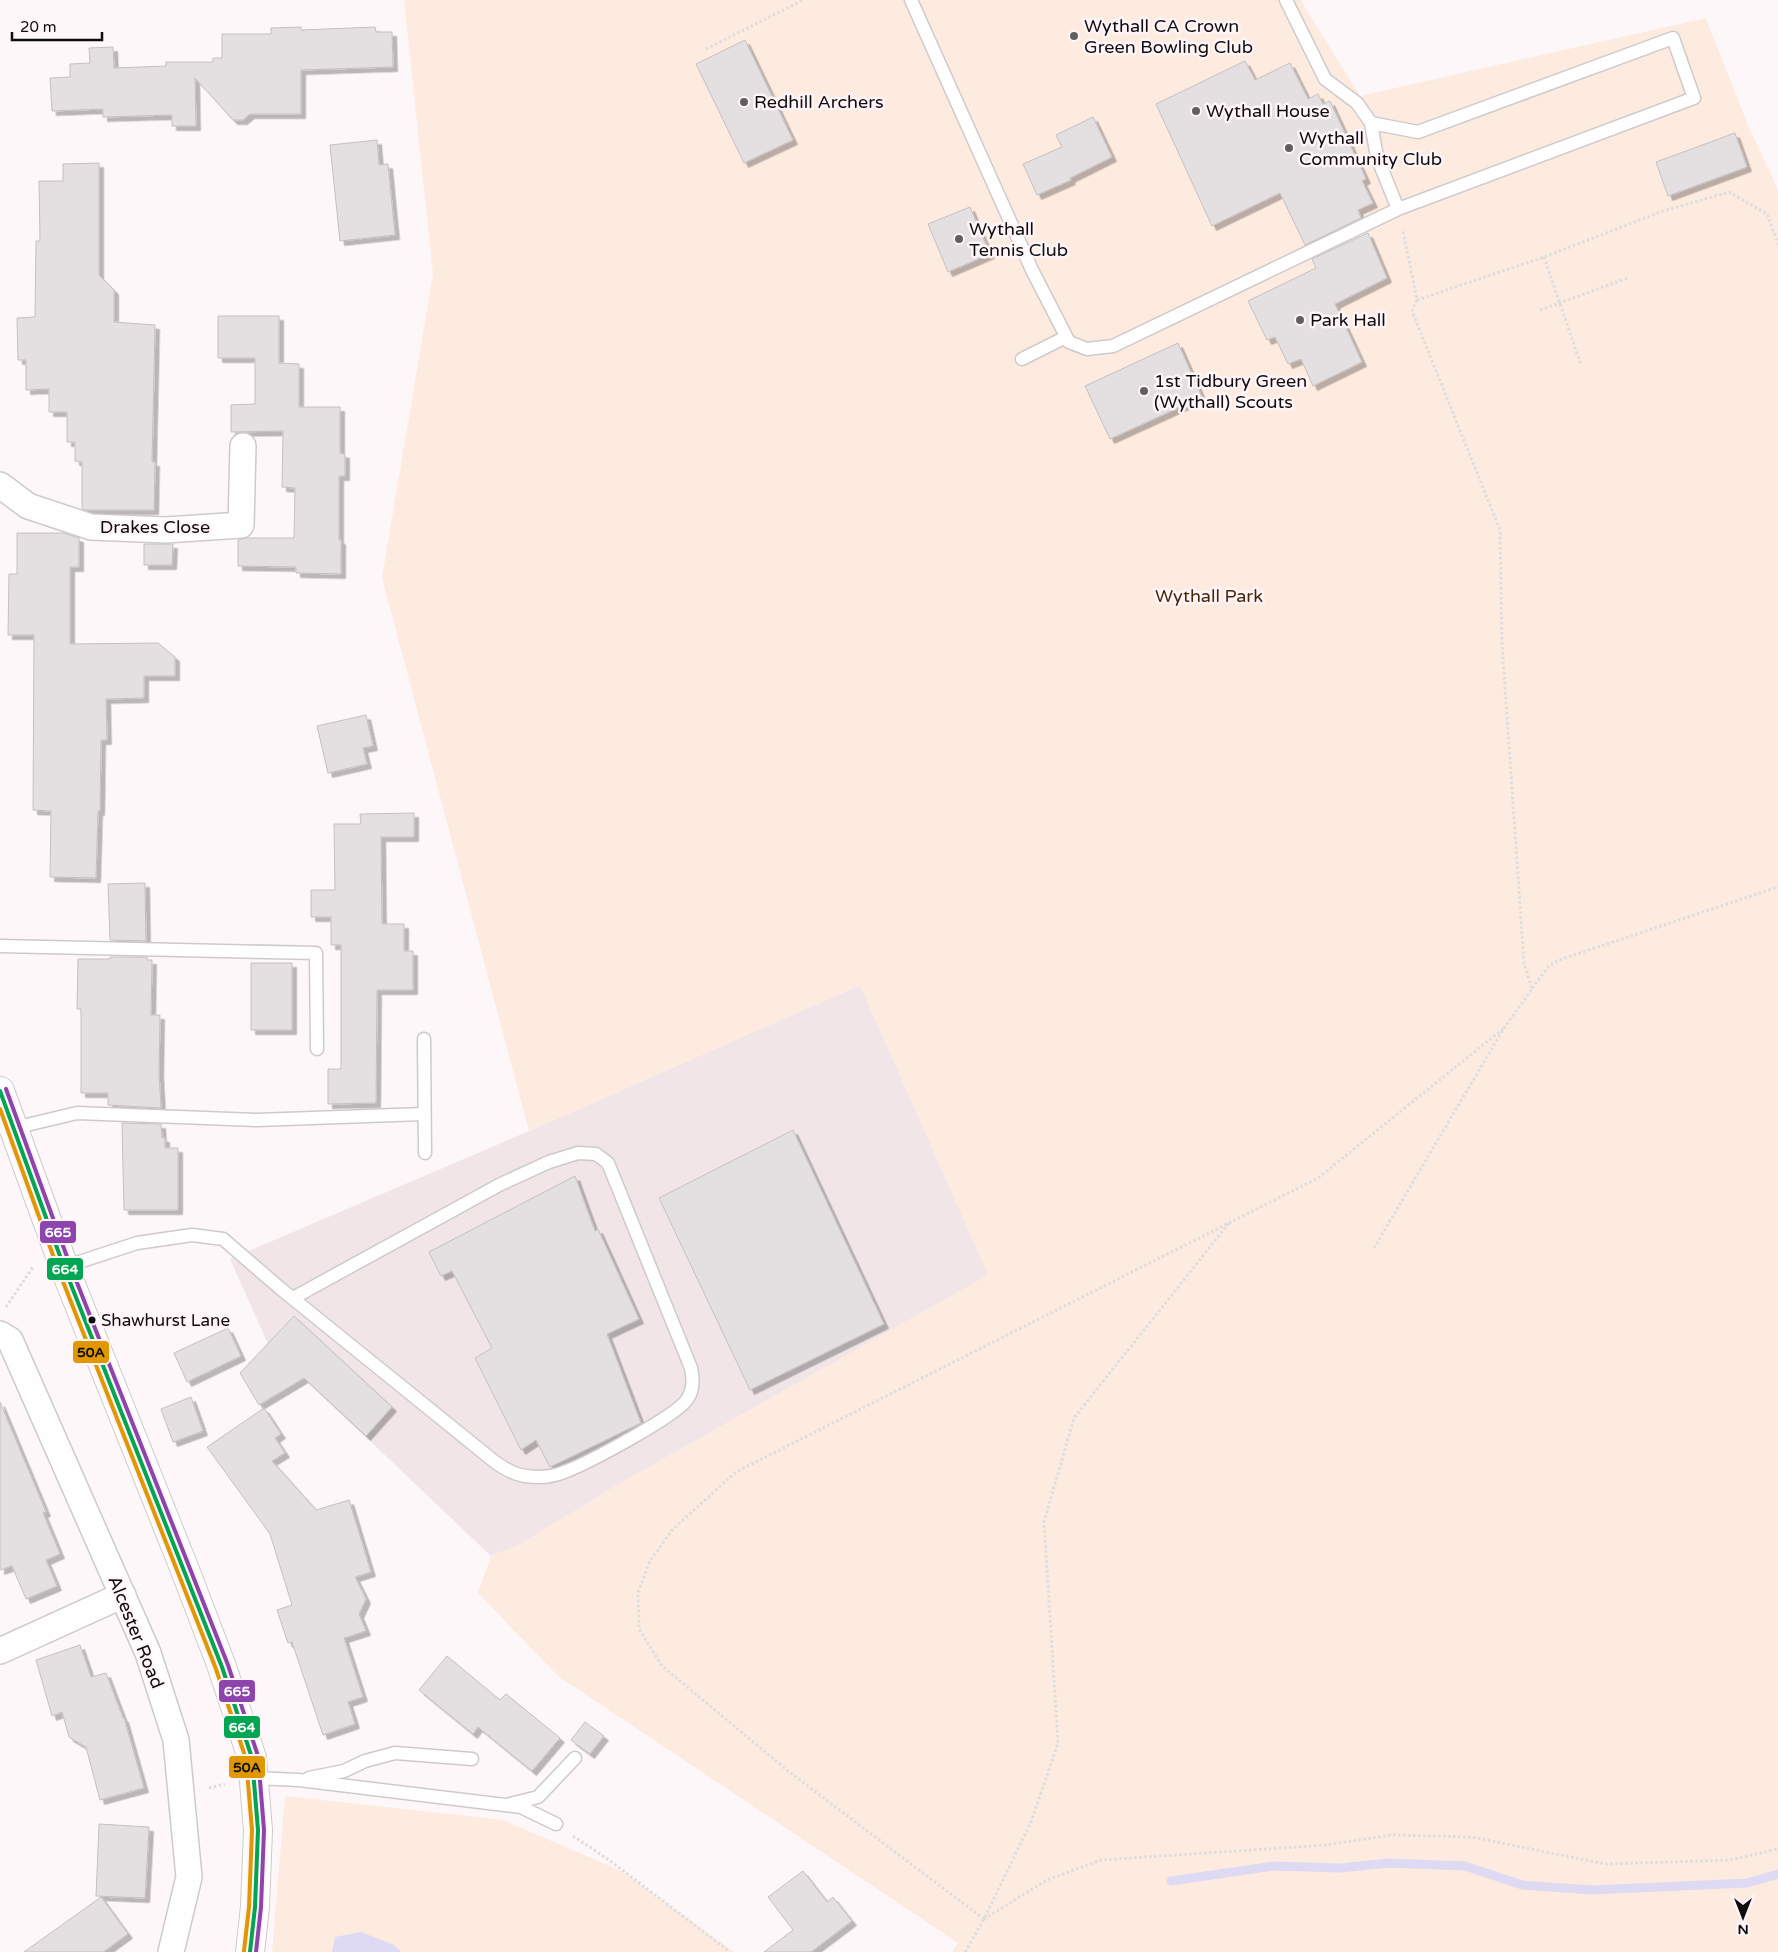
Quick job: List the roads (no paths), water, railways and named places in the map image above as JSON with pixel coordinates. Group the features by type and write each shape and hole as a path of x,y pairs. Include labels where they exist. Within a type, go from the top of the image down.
{"street":[{"name":"Drakes Close","path":"0,485 28,506 91,528 166,530 241,526 243,446"},
{"path":"0,1091 64,1268 186,1570 222,1667 252,1758 258,1830 250,1952"},
{"name":"Alcester Road","path":"0,1334 10,1340 123,1595 148,1653 176,1740 189,1877 171,1952"},
{"path":"0,1651 123,1595"}],"lane":[{"path":"911,0 1032,270 1069,342 1087,349 1113,346 1398,209 1694,98 1672,38 1418,132 1371,123"},
{"path":"1286,0 1325,79 1357,103 1371,123 1377,157 1398,209"},
{"path":"1022,359 1066,337"},
{"path":"0,946 316,953 317,1049"},
{"path":"424,1039 424,1152"},
{"path":"14,1128 77,1113 257,1120 423,1114"},
{"path":"64,1268 136,1244 192,1235 223,1239 293,1298 512,1473 538,1477 563,1472 624,1442 676,1410 688,1399 693,1383 692,1368 608,1163 596,1154 578,1152 549,1162 508,1181 293,1298"},
{"path":"300,1780 344,1771 365,1761 395,1753 472,1759"},
{"path":"506,1805 538,1797 575,1758"},
{"path":"254,1778 300,1780 522,1807 556,1824"}],"waterway":[{"path":"1171,1881 1274,1866 1340,1868 1389,1863 1465,1866 1522,1885 1592,1890 1747,1883 1778,1874"}],"place":[{"name":"Wythall CA Crown Green Bowling Club","path":"1074,36"},
{"name":"Redhill Archers","path":"744,102"},
{"name":"Wythall House","path":"1196,111"},
{"name":"Wythall Community Club","path":"1289,148"},
{"name":"Wythall Tennis Club","path":"959,239"},
{"name":"Park Hall","path":"1300,320"},
{"name":"1st Tidbury Green (Wythall) Scouts","path":"1144,391"},
{"name":"Shawhurst Lane","path":"92,1320"}],"park label":[{"name":"Wythall Park","path":"1209,596"}]}
